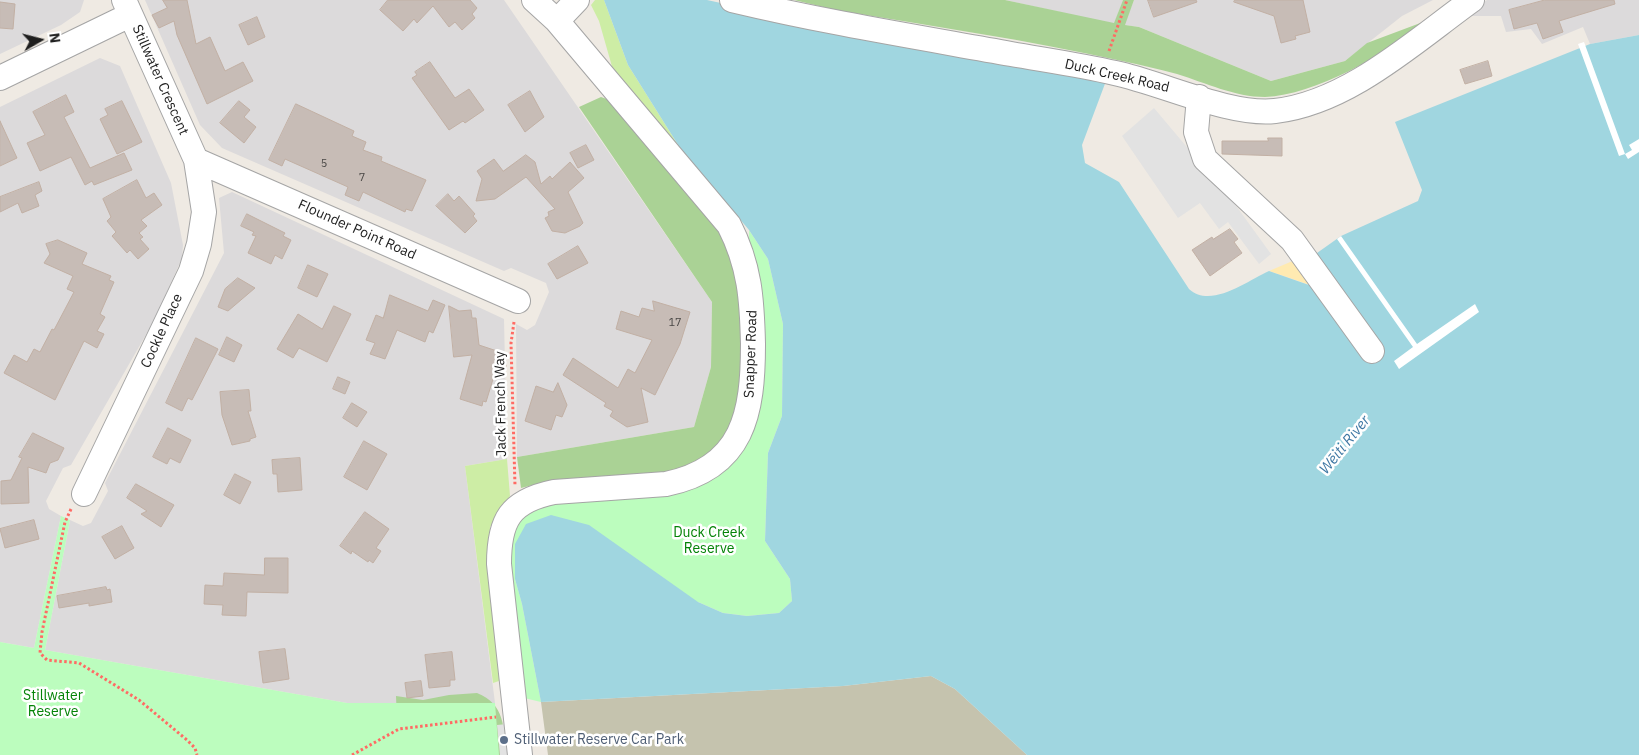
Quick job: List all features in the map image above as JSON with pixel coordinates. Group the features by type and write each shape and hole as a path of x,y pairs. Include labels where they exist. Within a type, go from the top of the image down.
{"street":[{"name":"Snapper Road","path":"520,755 514,715 499,564 502,528 511,511 527,500 554,492 666,484 696,476 719,459 737,437 748,414 753,380 752,299 743,259 729,225 558,21 534,0"},
{"path":"558,21 577,0"},
{"name":"Duck Creek Road","path":"732,0 799,16 1115,72 1254,111 1274,111 1294,107 1363,79 1472,0"},
{"path":"0,78 127,8"},
{"name":"Stillwater Crescent","path":"127,8 196,160"},
{"path":"1199,97 1196,132 1205,159 1292,240 1372,351"},
{"name":"Flounder Point Road","path":"196,160 516,312"},
{"name":"Cockle Place","path":"78,502 191,271 200,244 204,212 196,160"}],"path":[{"path":"1108,53 1127,0"},
{"name":"Jack French Way","path":"515,486 511,343 516,312"},
{"path":"78,502 65,522 42,632 40,653 47,660 79,663 139,700 187,740 197,755"},
{"path":"352,755 399,729 449,725 514,715"}],"shaded area":[{"path":"0,0 84,0 80,12 61,25 0,54"},
{"path":"145,0 504,0 712,302 711,367 694,427 517,457 516,324 527,330 535,325 549,292 546,283 511,268 504,271 222,148 200,125"},
{"path":"1005,0 1123,0 1114,24"},
{"path":"1134,0 1433,0 1402,16 1345,61 1271,81 1139,27 1124,25"},
{"path":"1487,0 1639,0 1639,35 1590,44 1583,27 1542,44 1531,29 1506,32 1501,16 1465,16"},
{"path":"100,58 120,66 171,183 183,245 182,258 155,319 71,465 63,468 46,501 49,509 61,516 34,648 0,642 0,107"},
{"path":"1154,108 1234,203 1271,254 1259,264 1228,222 1219,229 1200,203 1178,218 1122,136"},
{"path":"232,192 504,319 507,459 465,466 495,703 347,703 45,650 70,520 83,526 91,523 108,491 105,483 224,253 219,198"},
{"path":"931,676 955,689 1027,755 548,755 541,702 843,686"},
{"name":"Stillwater Reserve Car Park","path":"507,724 510,755 500,755 497,725"}],"green space":[{"path":"595,0 604,0 628,65 680,148 613,70 599,21 591,5"},
{"path":"794,0 1005,0 1114,23 1123,0 1134,0 1125,25 1139,27 1271,81 1345,61 1367,43 1423,22 1390,47 1349,71 1306,89 1285,95 1265,97 1243,95 1170,72 1087,53 836,10"},
{"path":"601,97 615,102 726,240 743,291 741,418 713,452 690,469 617,479 557,479 521,488 517,457 694,427 711,367 712,302 579,107"},
{"name":"Duck Creek Reserve","path":"749,230 768,259 783,324 782,416 768,453 765,541 790,579 792,601 779,613 747,616 723,613 698,602 515,579 522,604 541,702 520,697 505,570 518,514 537,503 674,494 746,440"},
{"path":"507,459 510,496 490,527 490,570 502,680 493,683 465,466"},
{"name":"Stillwater Reserve","path":"61,516 70,520 45,650 347,703 495,703 499,755 0,755 0,642 34,648"},
{"path":"477,693 486,698 498,710 505,735 506,755 453,755 397,721 396,696 423,700 449,695"}],"sand":[{"path":"1295,260 1310,285 1269,271"}],"water":[{"name":"Wēiti River","path":"604,0 707,0 914,45 1106,81 1082,145 1085,163 1119,182 1189,289 1198,294 1208,296 1229,291 1269,271 1309,285 1295,260 1317,253 1341,236 1418,201 1422,190 1395,122 1590,44 1639,35 1639,755 1027,755 955,689 931,676 843,686 541,702 522,604 515,579 515,544 526,524 551,515 589,525 698,602 723,613 747,616 779,613 792,601 790,579 765,541 768,453 782,416 783,324 768,259 749,230 680,148 628,65"}],"pier":[{"path":"1584,42 1625,154 1619,156 1578,44"},
{"path":"1639,139 1639,152 1628,159 1625,154 1632,150 1629,145"},
{"path":"1341,236 1417,344 1475,304 1479,312 1399,369 1394,361 1413,347 1337,239"}],"building":[{"path":"163,0 187,0 196,44 210,37 225,71 243,62 253,81 207,104 177,35 174,21 159,28 152,15 167,8"},
{"path":"388,0 470,0 477,8 472,14 475,18 462,30 455,22 449,27 433,6 417,23 414,19 403,31 380,10"},
{"path":"1148,0 1196,0 1197,2 1154,17"},
{"path":"1235,0 1303,0 1310,32 1295,36 1296,39 1281,43 1274,16 1234,2"},
{"path":"1545,0 1614,0 1615,4 1559,21 1563,32 1543,39 1537,23 1514,29 1509,10"},
{"path":"0,2 15,4 13,29 0,28"},
{"path":"257,17 265,37 248,45 239,25"},
{"path":"1488,61 1492,76 1465,84 1460,70"},
{"path":"430,62 455,98 469,89 484,110 465,123 463,121 449,130 412,78 417,75 415,72"},
{"path":"530,91 544,117 525,132 508,105"},
{"path":"66,95 74,112 64,117 90,168 124,153 132,170 94,185 92,181 85,185 71,157 40,171 27,143 45,135 33,112"},
{"path":"122,101 142,142 117,154 100,119 108,115 105,109"},
{"path":"239,101 250,110 244,117 256,127 244,143 220,123"},
{"path":"296,104 354,131 352,136 366,142 363,150 382,157 381,161 426,180 412,211 406,209 405,212 363,192 359,201 345,195 348,187 285,159 282,166 269,160"},
{"path":"0,121 17,158 0,166"},
{"path":"1268,138 1282,138 1282,156 1222,154 1222,141 1268,141"},
{"path":"586,145 594,160 578,168 570,153"},
{"path":"526,155 535,162 541,184 550,176 552,179 570,162 584,178 568,192 583,223 580,226 565,233 552,231 545,218 549,216 548,212 555,209 526,177 495,199 476,201 482,179 477,171 494,159 503,171"},
{"path":"137,180 146,198 154,193 162,205 141,220 147,226 139,233 143,237 140,239 149,249 138,259 130,250 127,253 112,236 116,232 107,221 111,217 103,199"},
{"path":"39,182 42,191 35,195 39,206 22,213 18,203 0,212 0,197"},
{"path":"448,194 454,201 459,196 475,214 473,216 477,221 465,233 436,206"},
{"path":"247,214 285,233 283,236 291,240 282,259 275,255 271,264 248,253 256,236 252,235 254,232 241,226"},
{"path":"1230,229 1238,239 1234,242 1242,253 1210,276 1192,250 1212,237 1213,239"},
{"path":"58,240 87,253 82,264 111,276 109,280 114,282 100,314 105,317 97,331 104,334 97,348 84,341 55,400 4,373 14,355 27,362 34,349 40,352 74,292 67,289 73,276 44,263 50,254 46,244"},
{"path":"578,246 588,263 557,279 548,264"},
{"path":"308,265 328,274 317,297 298,288"},
{"path":"238,278 255,288 228,311 218,307 225,289"},
{"path":"390,295 428,311 433,300 445,305 433,333 429,331 425,342 397,330 385,359 370,354 375,343 366,340 376,315 383,318"},
{"path":"653,301 690,312 680,344 655,395 641,388 648,422 627,427 610,416 613,411 604,406 606,403 563,375 573,358 618,388 628,369 635,373 652,340 616,329 621,311 639,317 642,308 654,311"},
{"path":"334,306 351,314 327,362 299,348 293,358 277,349 298,314 322,329"},
{"path":"449,306 459,311 471,310 472,318 476,318 479,345 506,354 506,369 497,366 486,402 483,401 482,406 460,399 472,355 454,357"},
{"path":"227,337 242,345 234,362 219,355"},
{"path":"196,338 218,349 192,400 188,398 182,411 166,403"},
{"path":"338,377 350,382 345,394 333,389"},
{"path":"558,383 567,405 562,417 556,415 551,430 525,421 536,386 553,392"},
{"path":"249,390 251,411 248,411 256,437 250,439 250,441 232,445 222,415 220,392"},
{"path":"352,403 367,412 357,427 343,418"},
{"path":"168,428 191,440 180,463 170,458 167,464 153,457"},
{"path":"33,433 64,448 58,460 50,463 46,473 28,467 29,503 1,504 1,481 11,480 22,458 19,457"},
{"path":"364,441 387,454 367,490 344,477"},
{"path":"300,458 302,490 278,492 277,474 273,474 272,460"},
{"path":"235,474 251,482 240,504 224,495"},
{"path":"136,484 174,505 161,527 141,514 147,511 127,498"},
{"path":"365,512 389,529 376,548 381,551 373,563 369,560 368,562 352,551 351,554 340,546"},
{"path":"34,520 39,539 5,548 0,529"},
{"path":"122,526 134,548 115,559 102,537"},
{"path":"265,558 288,558 288,593 247,592 246,616 222,615 223,605 204,604 205,585 223,586 224,573 264,575"},
{"path":"106,587 107,590 110,589 112,602 89,606 89,603 59,608 57,596"},
{"path":"285,649 289,679 263,683 259,652"},
{"path":"452,652 455,680 450,680 450,686 429,688 425,655"},
{"path":"421,681 423,696 407,698 405,683"}],"place":[{"name":"Stillwater Reserve Car Park","path":"504,740"}]}
